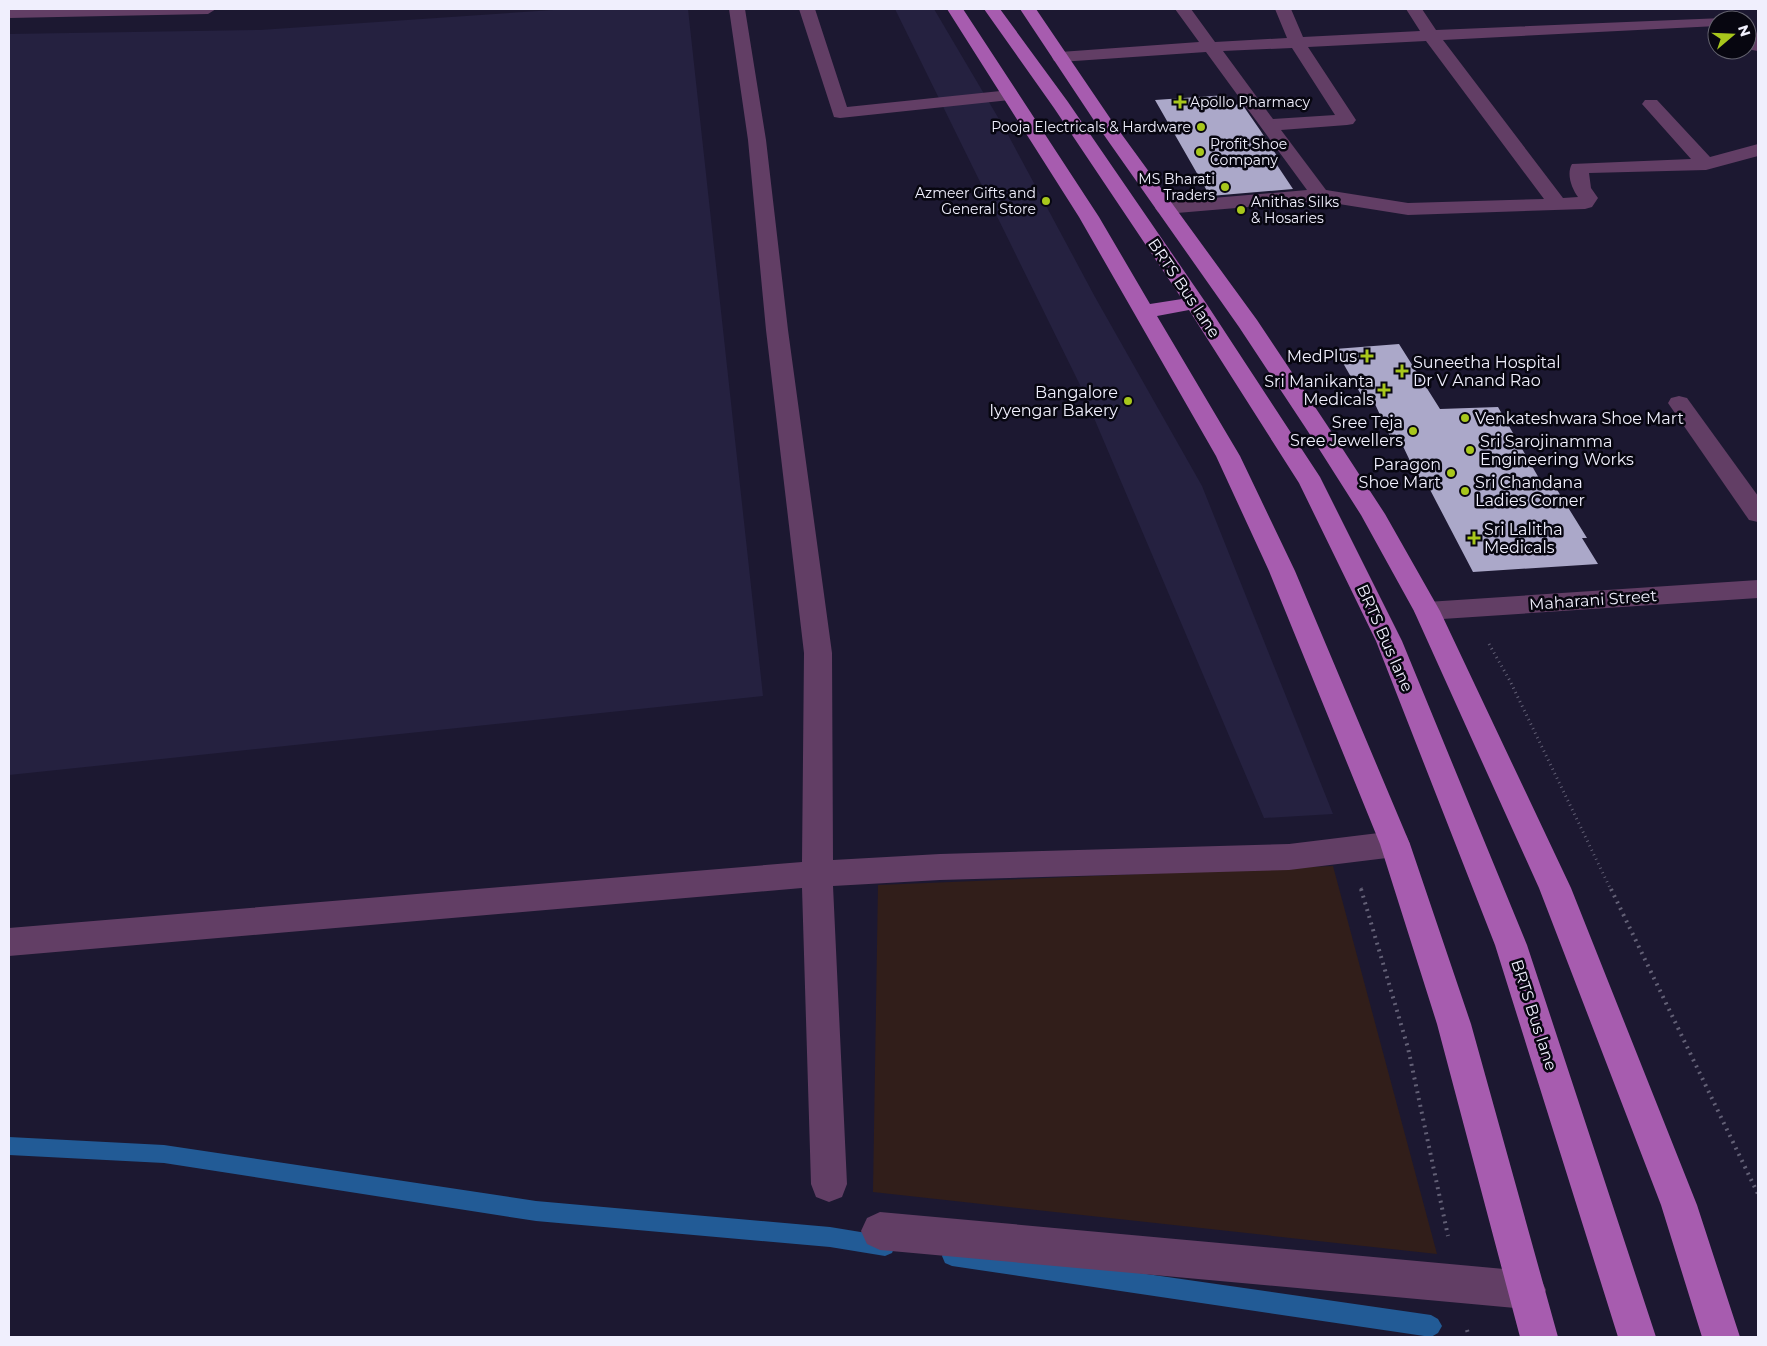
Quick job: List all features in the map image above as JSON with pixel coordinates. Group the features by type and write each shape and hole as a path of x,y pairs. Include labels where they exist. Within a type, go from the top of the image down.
{"main road":[{"path":"955,9 1089,217 1228,456 1282,571 1395,844 1454,1024 1539,1337"},
{"name":"BRTS Bus lane","path":"992,9 1068,114 1195,303 1311,483 1389,641 1511,945 1637,1337"},
{"path":"1028,9 1249,324 1368,506 1427,611 1555,888 1679,1205 1721,1337"},
{"path":"1144,312 1195,303"}],"street":[{"path":"9,13 208,9"},
{"path":"737,9 757,140 777,330 803,522 818,653 817,874 830,1184"},
{"path":"807,9 840,113 1010,96"},
{"path":"1183,9 1320,194"},
{"path":"1270,125 1347,120 1297,43 1283,9"},
{"path":"1414,9 1431,36 1558,204"},
{"path":"1614,9 1629,25"},
{"path":"1060,57 1213,47 1707,21"},
{"path":"1650,104 1706,164"},
{"path":"1166,208 1320,194 1408,209 1585,203 1588,198 1581,188 1579,168 1706,164 1758,150"},
{"path":"1679,404 1758,514"},
{"name":"Maharani Street","path":"1427,611 1758,589"},
{"path":"9,942 817,874 940,867 1289,857 1395,844"},
{"path":"880,1231 1527,1290"}],"path":[{"path":"1350,850 1408,1048 1469,1337"}],"shaded area":[{"path":"568,9 688,9 763,696 9,775 9,34 260,30"},
{"path":"895,9 934,9 1006,131 1095,297 1202,486 1333,814 1264,818 1080,385"},
{"path":"1333,866 1437,1254 873,1192 878,885"}],"building":[{"path":"1226,95 1232,105 1242,104 1279,159 1273,159 1293,189 1210,196 1155,100"},
{"path":"1399,344 1440,409 1498,407 1540,480 1551,480 1587,538 1582,538 1598,564 1473,572 1426,482 1420,482 1401,442 1393,443 1375,404 1367,405 1335,349"}],"waterway":[{"path":"9,1146 164,1154 536,1211 830,1237 885,1246"},
{"path":"952,1256 1431,1326"}],"place":[{"name":"Apollo Pharmacy","path":"1180,102"},
{"name":"Pooja Electricals & Hardware","path":"1201,127"},
{"name":"Profit Shoe Company","path":"1200,152"},
{"name":"MS Bharati Traders","path":"1225,187"},
{"name":"Azmeer Gifts and General Store","path":"1046,201"},
{"name":"Anithas Silks & Hosaries","path":"1241,210"},
{"name":"MedPlus","path":"1367,356"},
{"name":"Suneetha Hospital Dr V Anand Rao","path":"1402,371"},
{"name":"Sri Manikanta Medicals","path":"1384,390"},
{"name":"Bangalore Iyyengar Bakery","path":"1128,401"},
{"name":"Venkateshwara Shoe Mart","path":"1465,418"},
{"name":"Sree Teja Sree Jewellers","path":"1413,431"},
{"name":"Sri Sarojinamma Engineering Works","path":"1470,450"},
{"name":"Paragon Shoe Mart","path":"1451,473"},
{"name":"Sri Chandana Ladies Corner","path":"1465,491"},
{"name":"Sri Lalitha Medicals","path":"1474,538"}]}
